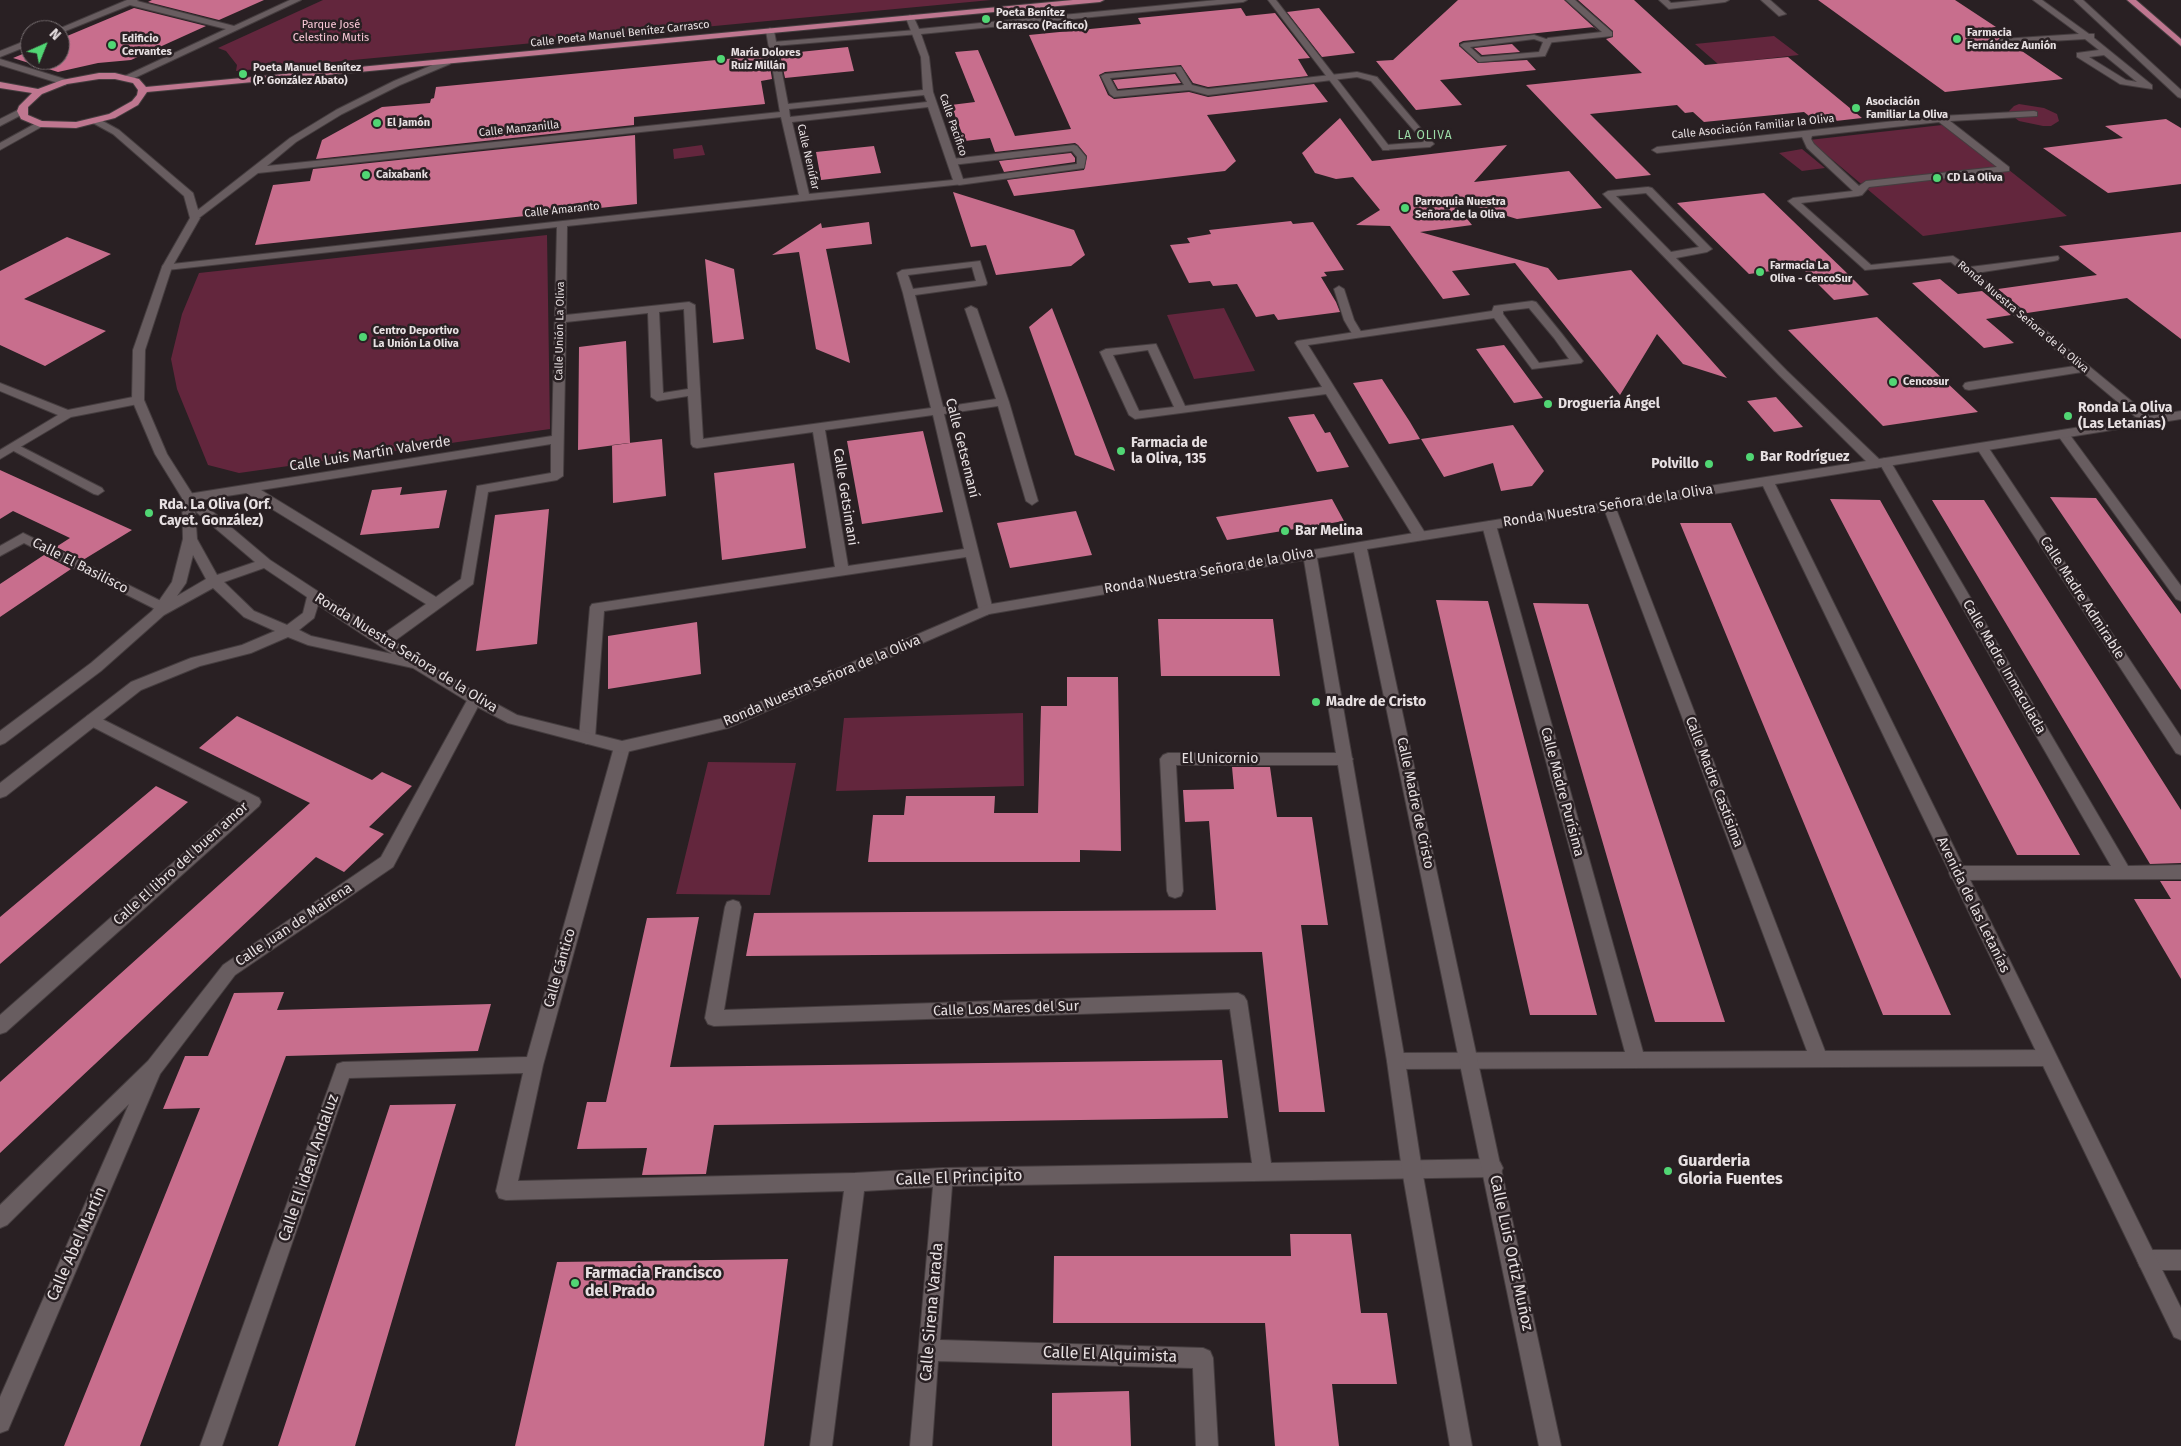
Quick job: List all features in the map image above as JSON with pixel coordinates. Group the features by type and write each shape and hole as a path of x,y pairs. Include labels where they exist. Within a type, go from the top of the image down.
{"main road":[{"name":"Calle Poeta Manuel Benítez Carrasco","path":"143,90 1100,0"},
{"path":"2131,0 2181,43"},
{"path":"99,76 128,78 141,85 143,90 141,96 135,103 112,116 96,121 56,126 40,124 24,117 22,111 28,100 39,92 65,82 99,76"},
{"path":"0,85 39,92"},
{"path":"0,95 28,100"}],"street":[{"path":"128,78 297,0"},
{"path":"916,32 1243,0"},
{"path":"1272,0 1386,148"},
{"path":"1548,41 1609,34 1570,0"},
{"path":"1663,0 1669,6 1701,1 1725,0"},
{"path":"2037,0 2086,36 2106,52 2149,87 2123,82 2080,55 2106,52"},
{"path":"2078,0 2181,95"},
{"path":"70,26 130,1 234,29"},
{"name":"Calle Pacifico","path":"910,18 925,57 928,92 959,182"},
{"name":"Calle Nenúfar","path":"770,31 805,199"},
{"path":"2002,42 2115,34"},
{"path":"0,54 20,46"},
{"path":"0,62 65,82"},
{"name":"Ronda Nuestra Señora de la Oliva","path":"447,62 397,83 339,112 293,140 195,218 167,267 139,350 138,400 160,454 188,498 265,563 421,666 475,699 514,719 622,747 723,724 986,610 1420,536 2181,415"},
{"name":"Calle Manzanilla","path":"786,114 928,92"},
{"name":"Calle Manzanilla","path":"256,170 786,114 932,104"},
{"path":"0,124 22,111"},
{"name":"Calle Asociación Familiar la Oliva","path":"1657,150 1941,119 2034,114"},
{"path":"1808,133 1806,139 1810,146 1859,192 1866,184 2006,169 1941,119"},
{"path":"96,121 116,132 189,195 195,218"},
{"path":"0,147 40,124"},
{"name":"Calle Amaranto","path":"167,267 562,223 959,182"},
{"path":"1668,256 1708,249 1648,190 1608,194 1668,256 1783,373 1880,463"},
{"name":"Ronda Nuestra Señora de la Oliva","path":"1859,192 1793,201 1869,268 1953,259 2148,420"},
{"name":"Calle Unión La Oliva","path":"436,604 468,581 482,489 557,476 562,223"},
{"path":"1967,271 2054,258"},
{"name":"Calle Getsemaní","path":"909,293 982,284 976,263 902,273 909,293 986,610"},
{"path":"1532,304 1577,361 1536,368 1497,314 1498,308 1532,304"},
{"path":"560,319 689,305 697,444 1003,402"},
{"path":"653,309 657,397 694,392"},
{"path":"970,309 1003,402 1032,501"},
{"path":"1420,536 1301,343 1497,314"},
{"path":"1181,410 1152,346 1106,352 1135,415 1181,410 1330,390"},
{"path":"1969,386 2084,368"},
{"path":"3,390 67,414"},
{"path":"0,456 67,414 138,400"},
{"name":"Calle Getsimani","path":"818,427 842,571"},
{"path":"2063,434 2181,596"},
{"name":"Calle Luis Martín Valverde","path":"188,498 558,439"},
{"name":"Calle Madre Admirable","path":"1982,447 2181,749"},
{"name":"Calle Madre Inmaculada","path":"1880,463 2123,872"},
{"name":"Avenida de las Letanías","path":"1766,481 2181,1330"},
{"path":"248,488 436,604 384,642"},
{"path":"0,739 96,667 159,610 179,583 190,539 188,498"},
{"name":"Calle Madre Castísima","path":"1609,506 1819,1059"},
{"name":"Calle Madre Purísima","path":"1489,525 1636,1060"},
{"name":"Calle El Basilisco","path":"0,552 23,537 159,610"},
{"path":"190,539 214,580 249,614 308,640 421,666"},
{"name":"Calle Madre de Cristo","path":"1360,546 1470,1061"},
{"path":"587,738 597,607 971,552"},
{"path":"1310,554 1396,1061 1412,1170 1461,1446"},
{"path":"159,610 214,580 265,563"},
{"path":"0,792 136,686 196,662 246,649 289,631 309,615 314,595"},
{"name":"Calle Juan de Mairena","path":"0,1218 154,1066 229,970 388,862 475,699"},
{"name":"Calle El libro del buen amor","path":"0,1026 253,802 92,720"},
{"name":"Calle Cántico","path":"506,1191 534,1064 622,747"},
{"name":"El Unicornio","path":"1175,891 1168,759 1345,759"},
{"path":"1957,873 2181,872"},
{"name":"Calle Los Mares del Sur","path":"733,907 714,1018 1238,1001 1263,1172"},
{"path":"1396,1061 2048,1058"},
{"name":"Calle Luis Ortiz Muñoz","path":"1470,1061 1550,1446"},
{"name":"Calle El ideal Andaluz","path":"211,1446 343,1070 534,1064"},
{"name":"Calle Abel Martín","path":"0,1422 154,1066"},
{"name":"Calle El Principito","path":"506,1191 855,1182 942,1177 1493,1168"},
{"name":"Calle Sirena Varada","path":"921,1446 942,1177"},
{"path":"821,1446 855,1182"},
{"path":"2147,1260 2181,1260"},
{"name":"Calle El Alquimista","path":"929,1350 1203,1358 1207,1446"}],"lane":[{"path":"1765,0 1782,14"},
{"path":"773,44 916,32"},
{"path":"1534,37 1548,41 1542,54 1479,60 1464,45 1534,37"},
{"path":"1189,87 1178,69 1105,76 1114,94 1189,87 1208,92 1357,74 1374,79 1430,144 1386,148"},
{"path":"952,162 1074,148 1082,157 1081,166 959,182"},
{"path":"1339,289 1349,320 1358,335"},
{"path":"14,447 98,491"}],"green space":[{"name":"Parque José Celestino Mutis","path":"323,0 991,0 236,71 237,65 226,51 218,48"},
{"path":"1774,36 1799,55 1718,64 1695,44"},
{"path":"2019,104 2044,108 2057,114 2059,121 2051,126 2043,126 2019,121 2009,111"},
{"name":"CD La Oliva","path":"1951,124 2067,216 1923,236 1809,140"},
{"path":"702,145 705,155 674,159 673,149"},
{"path":"1802,149 1825,168 1802,171 1779,153"},
{"name":"Centro Deportivo La Unión La Oliva","path":"547,235 550,429 239,473 208,465 177,389 171,359 182,314 199,273"},
{"path":"1224,308 1255,371 1194,379 1167,315"},
{"path":"1023,713 1024,786 836,791 844,718"},
{"path":"708,762 796,763 770,895 676,894"}],"building":[{"path":"152,0 264,0 219,20 148,2"},
{"path":"1458,0 1564,0 1594,27 1463,41 1459,43 1459,46 1478,63 1527,60 1536,70 1440,80 1462,105 1416,110 1376,61 1393,60"},
{"path":"1578,0 1634,0 1705,65 1788,57 1862,118 1818,123 1804,112 1704,122 1693,112 1685,113 1677,105 1590,114 1651,175 1616,179 1526,85 1642,73 1606,39 1613,37 1613,31"},
{"path":"1818,0 1955,0 1996,27 1987,28 2001,37 1996,42 1997,45 2013,45 2063,79 1945,92"},
{"name":"Edificio Cervantes","path":"134,8 206,26 131,60 98,63 70,69 70,35"},
{"path":"1241,8 1246,16 1275,13 1310,58 1298,59 1308,76 1208,87 1193,83 1181,65 1105,72 1099,75 1108,95 1114,99 1189,92 1208,97 1314,84 1328,102 1207,115 1236,161 1225,171 1014,196 1007,180 1084,170 1087,156 1075,143 995,152 990,138 965,141 951,105 975,102 955,52 978,50 1015,136 1071,129 1029,35 1141,24 1138,18"},
{"path":"1319,8 1355,53 1322,57 1287,12"},
{"path":"1512,44 1520,52 1482,55 1474,48"},
{"path":"848,47 854,71 785,78 780,54"},
{"name":"Edificio Cervantes","path":"20,55 20,60 13,58"},
{"path":"768,55 772,79 761,81 765,104 634,117 634,125 316,159 322,140 382,107 430,103 431,99 434,98 436,87"},
{"path":"1175,74 1181,83 1118,89 1113,80"},
{"path":"1340,118 1372,161 1507,145 1474,182 1569,171 1602,208 1517,219 1451,199 1472,225 1420,232 1548,268 1558,280 1631,270 1727,378 1683,364 1657,334 1620,395 1515,263 1452,271 1470,295 1443,299 1390,226 1356,225 1380,210 1353,177 1336,179 1315,173 1302,153"},
{"path":"2166,119 2181,128 2181,184 2108,193 2043,148 2123,138 2105,126"},
{"path":"635,135 637,204 255,245 273,185 310,181 313,169"},
{"path":"874,146 881,173 821,180 816,152"},
{"path":"1071,153 1075,158 1075,162 1004,172 999,161"},
{"path":"953,192 1074,230 1085,255 1071,266 996,275 986,245 971,247"},
{"path":"1764,193 1869,295 1834,300 1801,267 1749,274 1677,203"},
{"path":"1291,221 1293,224 1313,222 1344,270 1324,272 1327,276 1321,277 1340,312 1278,320 1274,314 1256,317 1237,284 1213,286 1210,281 1189,283 1170,245 1190,243 1187,238 1211,234 1209,230"},
{"path":"869,222 872,244 826,249 850,363 816,349 799,252 772,255 821,223 822,228"},
{"path":"2181,232 2181,339 2127,298 2027,313 1998,289 2097,275 2059,246"},
{"path":"67,237 111,254 24,299 106,331 45,366 0,345 0,271"},
{"path":"705,259 734,269 744,339 713,343"},
{"path":"1940,279 1958,294 1982,291 2011,315 1986,319 2014,343 1984,348 1912,283"},
{"path":"1052,308 1115,471 1075,455 1029,327"},
{"name":"Cencosur","path":"1877,317 1978,412 1883,426 1788,330"},
{"path":"626,341 630,443 578,450 579,347"},
{"path":"1504,345 1543,398 1514,403 1476,349"},
{"path":"1382,379 1420,439 1389,444 1353,383"},
{"path":"1776,397 1803,427 1774,432 1747,401"},
{"path":"1314,414 1325,433 1330,432 1349,467 1317,472 1288,417"},
{"path":"1513,425 1544,471 1532,486 1501,491 1493,463 1444,477 1421,439"},
{"path":"923,431 943,512 862,524 847,441"},
{"path":"662,439 666,496 613,503 612,445"},
{"path":"794,463 806,548 722,560 714,473"},
{"path":"0,470 132,530 83,560 56,547 70,538 13,511 0,519"},
{"path":"402,487 400,495 447,490 439,528 360,535 372,490"},
{"path":"2050,497 2096,498 2181,614 2181,690"},
{"path":"1332,499 1344,521 1227,540 1216,517"},
{"path":"1830,499 1880,500 2080,855 2017,855"},
{"path":"1932,500 1984,500 2181,810 2181,863 2150,864"},
{"path":"549,509 537,644 476,651 495,515"},
{"path":"1076,511 1092,555 1010,568 997,523"},
{"path":"1680,523 1731,523 1951,1015 1883,1015"},
{"path":"44,555 71,569 0,617 0,584"},
{"path":"1436,600 1488,601 1597,1015 1530,1015"},
{"path":"1533,603 1588,604 1725,1022 1655,1022"},
{"path":"1158,619 1273,619 1280,676 1161,676"},
{"path":"697,622 701,674 608,689 608,636"},
{"path":"1067,677 1118,677 1121,851 1080,850 1080,862 868,862 873,815 904,815 906,796 995,796 994,813 1038,813 1041,706 1067,706"},
{"path":"237,716 372,780 382,772 412,786 369,827 384,834 344,872 316,857 0,1153 0,1082 310,803 199,748"},
{"path":"1232,767 1270,767 1277,817 1312,817 1328,925 1301,925 1325,1112 1279,1112 1262,952 746,956 754,913 1216,910 1209,821 1185,822 1183,790 1234,789"},
{"path":"156,786 188,802 0,964 0,917"},
{"path":"2160,881 2181,881 2181,979 2134,899 2171,899"},
{"path":"699,917 670,1067 1222,1060 1228,1118 714,1125 706,1174 642,1175 647,1148 577,1149 587,1102 606,1102 647,918"},
{"path":"284,992 277,1010 491,1004 478,1051 286,1056 140,1446 64,1446 200,1108 163,1109 185,1056 208,1056 234,993"},
{"path":"456,1104 355,1446 278,1446 390,1105"},
{"path":"1290,1234 1351,1234 1361,1313 1387,1313 1397,1384 1332,1384 1339,1446 1275,1446 1265,1323 1053,1323 1054,1256 1291,1256"},
{"path":"788,1259 764,1446 515,1446 557,1262"},
{"path":"1129,1391 1131,1446 1052,1446 1052,1393"}],"place":[{"name":"Poeta Benítez Carrasco (Pacífico)","path":"986,19"},
{"name":"Farmacia Fernández Aunión","path":"1957,39"},
{"name":"Edificio Cervantes","path":"112,45"},
{"name":"María Dolores Ruiz Millán","path":"721,59"},
{"name":"Poeta Manuel Benítez (P. González Abato)","path":"243,74"},
{"name":"Asociación Familiar La Oliva","path":"1856,108"},
{"name":"El Jamón","path":"377,123"},
{"name":"Caixabank","path":"366,175"},
{"name":"CD La Oliva","path":"1937,178"},
{"name":"Parroquia Nuestra Señora de la Oliva","path":"1405,208"},
{"name":"Farmacia La Oliva - CencoSur","path":"1760,272"},
{"name":"Centro Deportivo La Unión La Oliva","path":"363,337"},
{"name":"Cencosur","path":"1893,382"},
{"name":"Droguería Ángel","path":"1548,404"},
{"name":"Ronda La Oliva (Las Letanías)","path":"2068,416"},
{"name":"Farmacia de la Oliva, 135","path":"1121,451"},
{"name":"Bar Rodríguez","path":"1750,457"},
{"name":"Polvillo","path":"1709,464"},
{"name":"Rda. La Oliva (Orf. Cayet. González)","path":"149,513"},
{"name":"Bar Melina","path":"1285,531"},
{"name":"Madre de Cristo","path":"1316,702"},
{"name":"Guarderia Gloria Fuentes","path":"1668,1171"},
{"name":"Farmacia Francisco del Prado","path":"575,1283"}],"district":[{"name":"LA OLIVA","path":"1425,136"}]}
